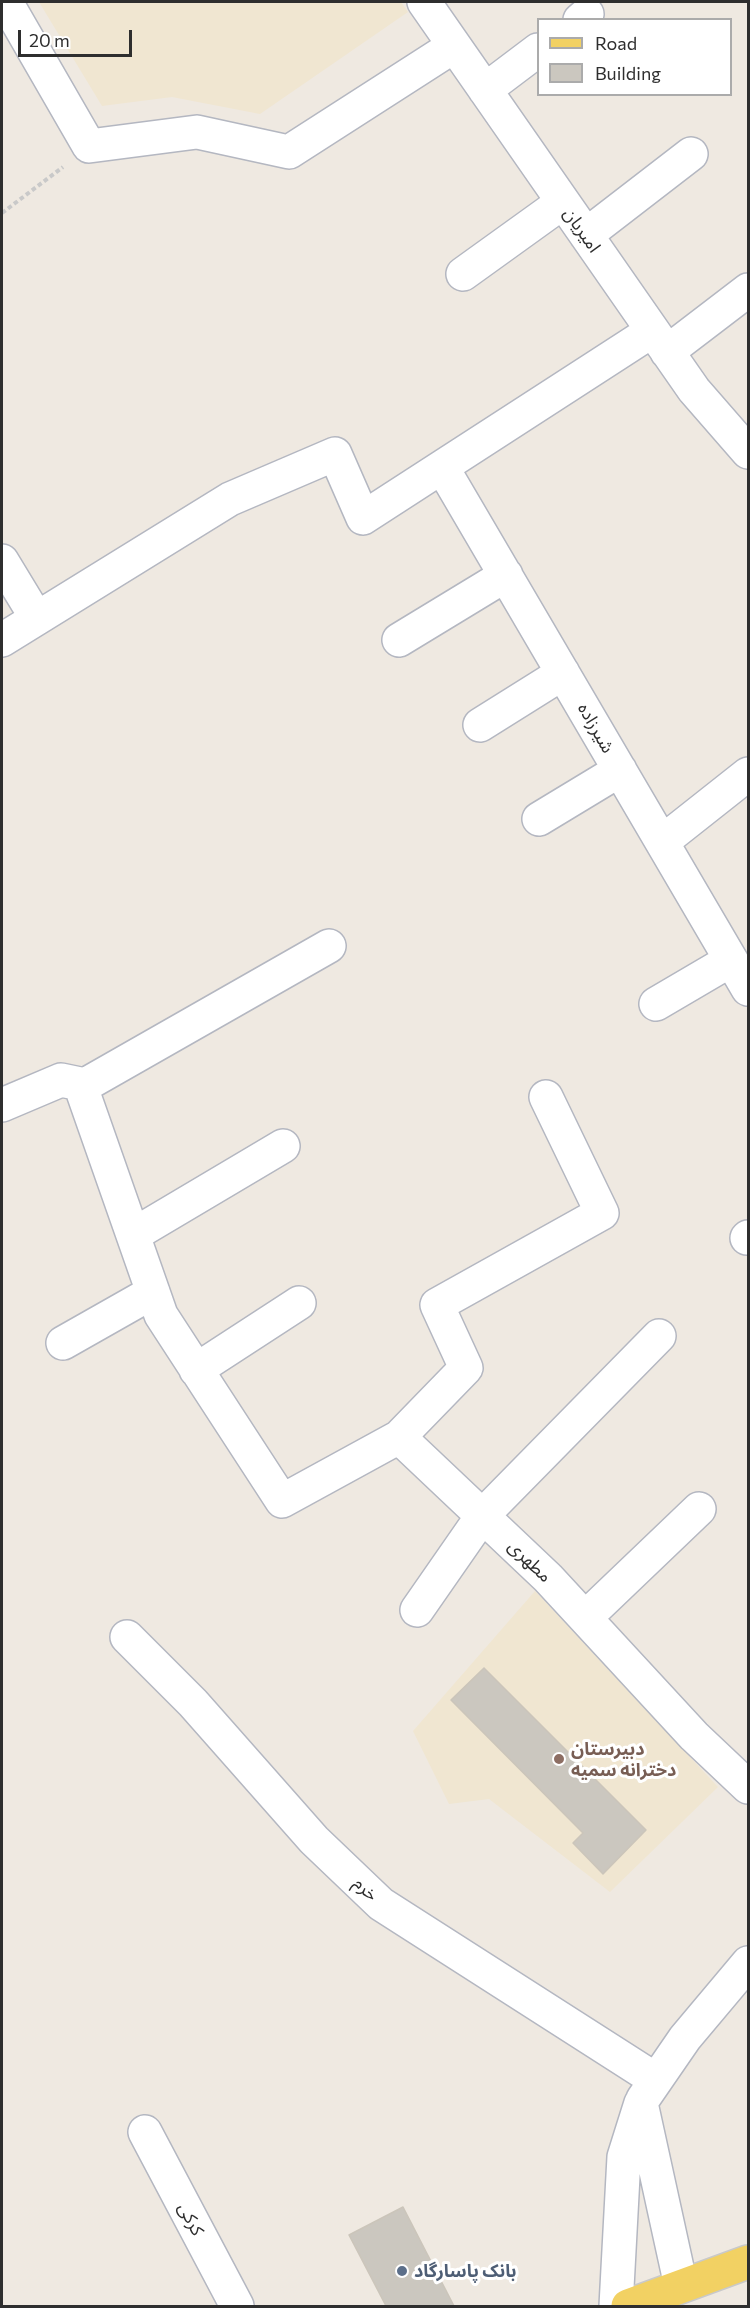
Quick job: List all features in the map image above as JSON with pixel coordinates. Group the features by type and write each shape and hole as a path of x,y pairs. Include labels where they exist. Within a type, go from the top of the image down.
{"main road":[{"path":"628,2307 748,2262"}],"street":[{"path":"6,2 89,146 197,132 289,152 454,46"},
{"name":"امیریان","path":"424,2 694,390 748,452"},
{"path":"485,90 537,51"},
{"path":"586,235 691,154"},
{"path":"463,274 563,202"},
{"path":"2,640 230,499 335,454 363,518 442,467 748,290"},
{"name":"شیرزاده","path":"442,467 748,989"},
{"path":"2,561 36,617"},
{"path":"399,640 506,575"},
{"path":"480,725 563,673"},
{"path":"540,819 621,770"},
{"path":"662,842 748,774"},
{"path":"2,1105 61,1080 85,1085 329,946"},
{"path":"656,1004 731,960"},
{"path":"80,1084 161,1315 282,1501 399,1437 466,1368 436,1305 602,1213 546,1097"},
{"path":"133,1234 283,1146"},
{"path":"63,1343 153,1292"},
{"path":"196,1370 299,1303"},
{"path":"417,1610 483,1515 659,1336"},
{"name":"مطهری","path":"399,1437 548,1578 694,1736 748,1787"},
{"path":"585,1618 699,1509"},
{"name":"خرم","path":"127,1637 194,1703 314,1840 381,1904 648,2091"},
{"path":"616,2307 624,2157 648,2091 685,2038 748,1963"},
{"path":"648,2091 681,2286"},
{"name":"کرکی","path":"145,2132 237,2307"}],"path":[{"path":"2,213 89,146"}],"shaded area":[{"path":"39,2 401,2 408,12 260,114 172,97 102,106"},
{"name":"دبیرستان دخترانه سمیه","path":"535,1591 718,1787 610,1892 489,1799 449,1804 413,1731"}],"building":[{"path":"484,1668 646,1830 603,1874 573,1843 583,1833 451,1700"},
{"name":"بانک پاسارگاد","path":"403,2207 454,2306 386,2306 349,2235"}],"place":[{"name":"دبیرستان دخترانه سمیه","path":"559,1759"},
{"name":"بانک پاسارگاد","path":"402,2271"}]}
